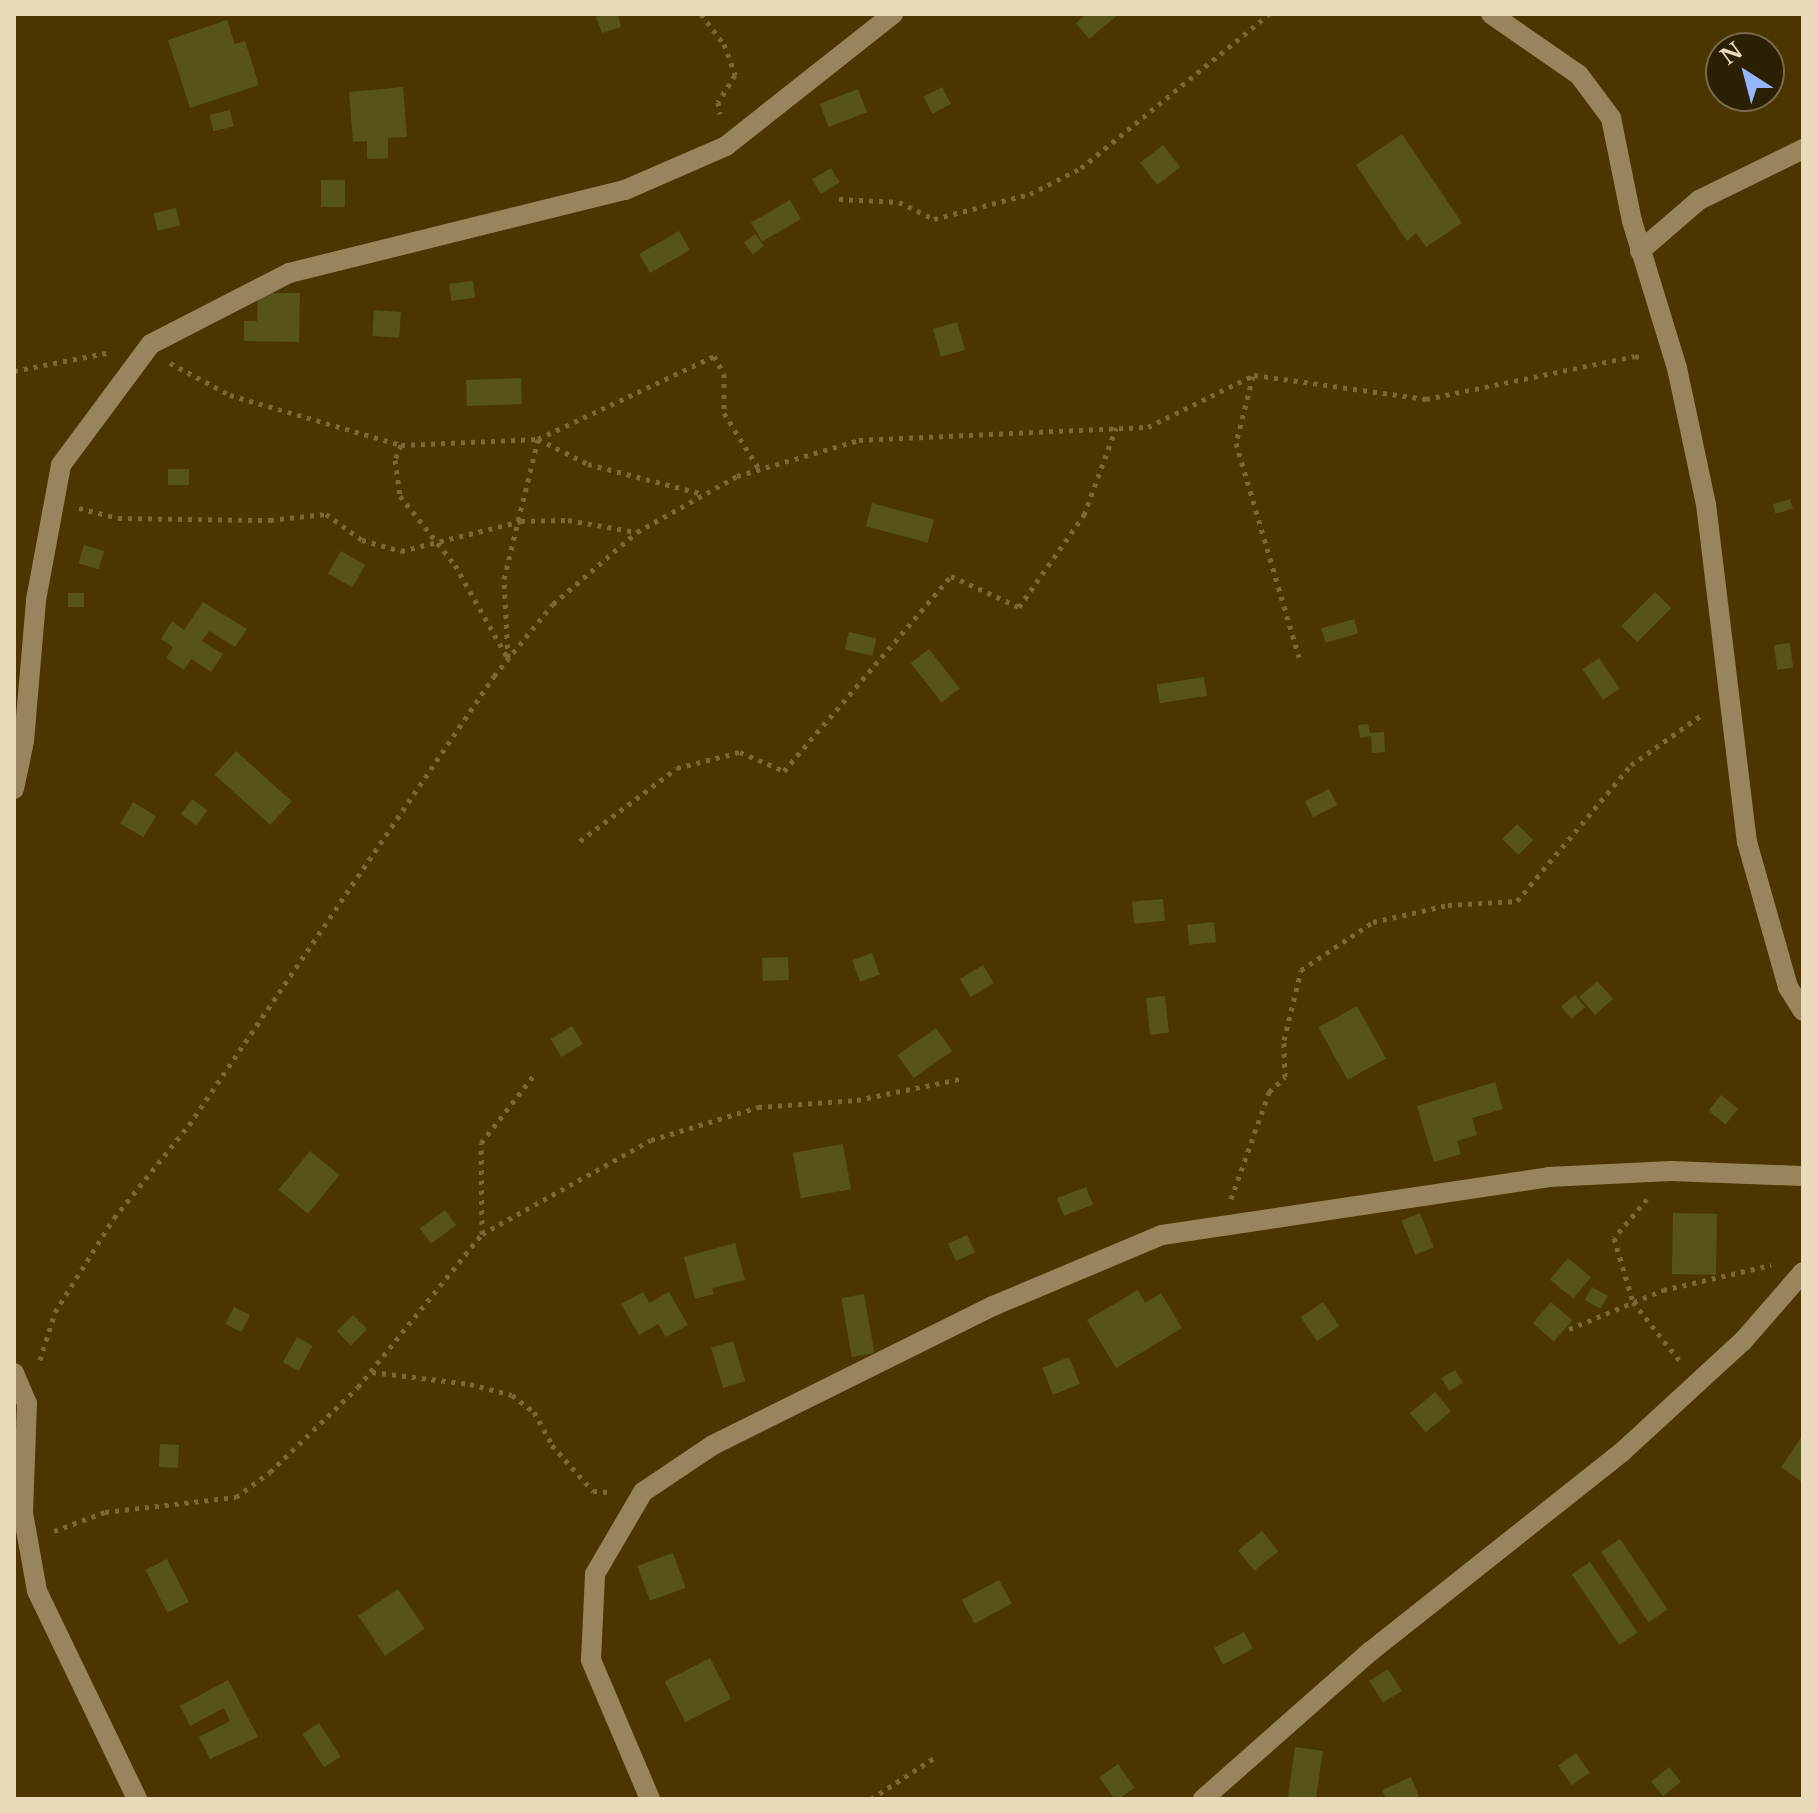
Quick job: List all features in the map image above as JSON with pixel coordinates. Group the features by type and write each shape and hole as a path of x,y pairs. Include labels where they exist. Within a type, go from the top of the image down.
{"street":[{"path":"14,789 49,526 61,465 151,344 289,273 625,190 726,146 893,14"},
{"path":"1491,14 1579,75 1611,118 1640,251 1677,368 1706,504 1747,842 1788,987 1803,1011"},
{"path":"1640,251 1699,200 1803,149"},
{"path":"650,1799 591,1660 595,1574 643,1492 713,1445 993,1306 1162,1235 1548,1177 1671,1171 1803,1176"},
{"path":"1203,1799 1371,1651 1469,1579 1695,1386 1743,1341 1803,1272"},
{"path":"14,1373 27,1403 25,1545 37,1591 137,1799"}],"path":[{"path":"701,14 724,44 735,75 718,102 726,146"},
{"path":"839,199 899,202 934,219 1030,194 1081,168 1269,14"},
{"path":"14,371 151,344 155,355 230,395 401,445 538,439 714,356 724,374 724,413 759,469"},
{"path":"27,1403 55,1312 114,1218 189,1125 508,659 553,604 637,532 704,494 759,469 859,440 1148,427 1254,375 1426,399 1635,356 1677,368"},
{"path":"1254,375 1236,443 1299,657"},
{"path":"580,841 677,768 740,752 784,771 951,576 1019,607 1084,515 1116,428"},
{"path":"538,439 588,464 704,494"},
{"path":"508,659 504,579 521,521 538,439"},
{"path":"401,445 395,460 400,496 421,527 439,542 508,659"},
{"path":"49,526 61,503 118,518 270,520 326,514 362,540 401,551 468,531 521,521 568,520 637,532"},
{"path":"1221,1226 1269,1092 1285,1077 1284,1040 1301,970 1373,922 1448,905 1517,901 1631,765 1731,697"},
{"path":"482,1234 481,1143 534,1075"},
{"path":"25,1545 105,1512 236,1497 270,1472 371,1372 482,1234 651,1140 758,1107 857,1100 964,1078"},
{"path":"1671,1171 1614,1238 1633,1302 1667,1340 1695,1386"},
{"path":"1569,1329 1633,1302 1776,1264"},
{"path":"371,1372 470,1384 512,1395 534,1412 552,1445 593,1491 643,1492"},
{"path":"871,1799 937,1756"}],"building":[{"path":"618,14 621,27 602,33 596,17"},
{"path":"1086,14 1119,14 1089,39 1076,23"},
{"path":"227,20 235,44 245,41 259,85 190,108 168,40"},
{"path":"403,87 407,137 388,138 388,158 367,159 367,141 353,142 349,92"},
{"path":"942,87 951,104 932,114 923,97"},
{"path":"858,89 867,112 829,127 820,104"},
{"path":"230,110 234,127 213,131 210,115"},
{"path":"1402,134 1462,223 1426,247 1416,233 1407,241 1356,165"},
{"path":"1163,145 1180,167 1157,185 1140,163"},
{"path":"831,168 840,183 821,194 812,179"},
{"path":"321,180 345,180 345,207 321,207"},
{"path":"790,200 801,219 762,242 751,222"},
{"path":"176,208 180,226 158,231 154,213"},
{"path":"679,231 690,250 650,273 639,254"},
{"path":"755,234 764,246 753,254 744,242"},
{"path":"473,281 475,298 451,301 449,284"},
{"path":"258,293 300,293 299,342 244,341 244,321 257,321"},
{"path":"374,310 401,312 399,338 372,336"},
{"path":"957,322 965,350 941,357 933,329"},
{"path":"521,378 522,404 467,406 466,380"},
{"path":"168,469 189,469 189,485 168,485"},
{"path":"1790,499 1793,509 1776,514 1773,504"},
{"path":"872,503 934,520 928,543 866,526"},
{"path":"84,545 104,551 99,569 78,563"},
{"path":"341,551 365,565 352,588 328,574"},
{"path":"1655,592 1671,608 1637,642 1621,626"},
{"path":"68,593 84,593 84,607 68,607"},
{"path":"203,602 247,629 235,647 209,631 202,641 223,654 211,672 191,659 184,670 166,658 173,647 161,639 172,621 184,630"},
{"path":"1354,619 1358,633 1325,643 1321,628"},
{"path":"849,632 876,638 872,656 845,650"},
{"path":"1790,643 1793,668 1777,670 1774,645"},
{"path":"929,649 960,688 942,703 911,663"},
{"path":"1599,658 1620,689 1603,700 1582,669"},
{"path":"1204,677 1207,696 1160,703 1157,685"},
{"path":"1368,724 1370,733 1384,732 1385,752 1372,753 1371,736 1360,738 1358,725"},
{"path":"236,751 292,801 270,825 215,775"},
{"path":"1329,789 1337,805 1313,817 1305,801"},
{"path":"192,799 207,810 196,826 181,814"},
{"path":"133,802 156,816 143,837 120,823"},
{"path":"1517,824 1533,840 1518,855 1502,839"},
{"path":"1163,899 1165,921 1134,924 1132,902"},
{"path":"1214,922 1216,942 1189,945 1187,925"},
{"path":"872,953 880,975 860,982 852,960"},
{"path":"788,957 789,980 763,981 762,958"},
{"path":"983,965 994,983 971,997 960,979"},
{"path":"1597,981 1613,999 1595,1015 1579,997"},
{"path":"1575,995 1585,1007 1571,1019 1561,1007"},
{"path":"1165,996 1169,1033 1150,1035 1146,998"},
{"path":"1357,1006 1386,1058 1348,1080 1319,1027"},
{"path":"572,1026 583,1044 561,1057 551,1039"},
{"path":"936,1028 952,1051 914,1078 897,1055"},
{"path":"1495,1082 1503,1109 1472,1118 1477,1135 1457,1141 1461,1154 1434,1162 1417,1106"},
{"path":"1721,1095 1738,1109 1726,1124 1708,1111"},
{"path":"843,1144 851,1189 801,1198 793,1153"},
{"path":"310,1151 340,1175 308,1214 279,1190"},
{"path":"1086,1187 1093,1205 1064,1216 1057,1198"},
{"path":"445,1210 456,1225 431,1244 420,1228"},
{"path":"1420,1213 1434,1247 1415,1255 1401,1220"},
{"path":"1673,1213 1717,1214 1716,1275 1672,1274"},
{"path":"967,1235 975,1252 956,1261 948,1244"},
{"path":"735,1243 745,1280 712,1288 714,1294 695,1299 684,1257"},
{"path":"1568,1258 1591,1277 1573,1299 1550,1279"},
{"path":"1592,1287 1608,1296 1600,1309 1585,1300"},
{"path":"1138,1290 1145,1303 1161,1293 1182,1328 1116,1368 1087,1320"},
{"path":"643,1292 649,1303 669,1292 688,1325 666,1337 658,1324 639,1335 621,1304"},
{"path":"864,1294 874,1353 852,1357 841,1298"},
{"path":"1323,1302 1339,1326 1317,1341 1301,1317"},
{"path":"1551,1302 1572,1320 1554,1342 1533,1323"},
{"path":"234,1307 250,1315 241,1332 225,1324"},
{"path":"353,1315 367,1329 351,1345 337,1331"},
{"path":"297,1337 313,1346 299,1371 283,1362"},
{"path":"733,1341 745,1381 723,1388 711,1348"},
{"path":"1069,1357 1080,1384 1053,1395 1042,1368"},
{"path":"1455,1370 1463,1383 1449,1391 1441,1378"},
{"path":"1435,1392 1451,1411 1426,1432 1410,1413"},
{"path":"1803,1435 1803,1483 1781,1467"},
{"path":"160,1444 179,1445 178,1468 159,1467"},
{"path":"1262,1531 1278,1551 1254,1571 1238,1551"},
{"path":"1620,1539 1668,1609 1648,1622 1601,1552"},
{"path":"673,1553 686,1588 650,1601 637,1566"},
{"path":"167,1559 189,1602 167,1613 146,1570"},
{"path":"1590,1562 1638,1632 1619,1645 1572,1574"},
{"path":"999,1580 1012,1604 975,1624 962,1600"},
{"path":"398,1589 425,1629 385,1656 358,1616"},
{"path":"1244,1632 1253,1649 1223,1665 1214,1648"},
{"path":"710,1658 731,1699 685,1722 665,1681"},
{"path":"1388,1669 1402,1691 1383,1703 1369,1681"},
{"path":"228,1680 258,1737 210,1759 199,1737 230,1721 224,1708 190,1726 180,1706"},
{"path":"319,1723 341,1757 324,1767 302,1734"},
{"path":"1295,1747 1323,1751 1316,1799 1288,1798"},
{"path":"1576,1753 1590,1773 1572,1785 1558,1766"},
{"path":"1118,1764 1135,1788 1114,1799 1099,1777"},
{"path":"1669,1767 1681,1782 1663,1796 1651,1781"},
{"path":"1411,1777 1420,1799 1386,1799 1382,1790"}]}
